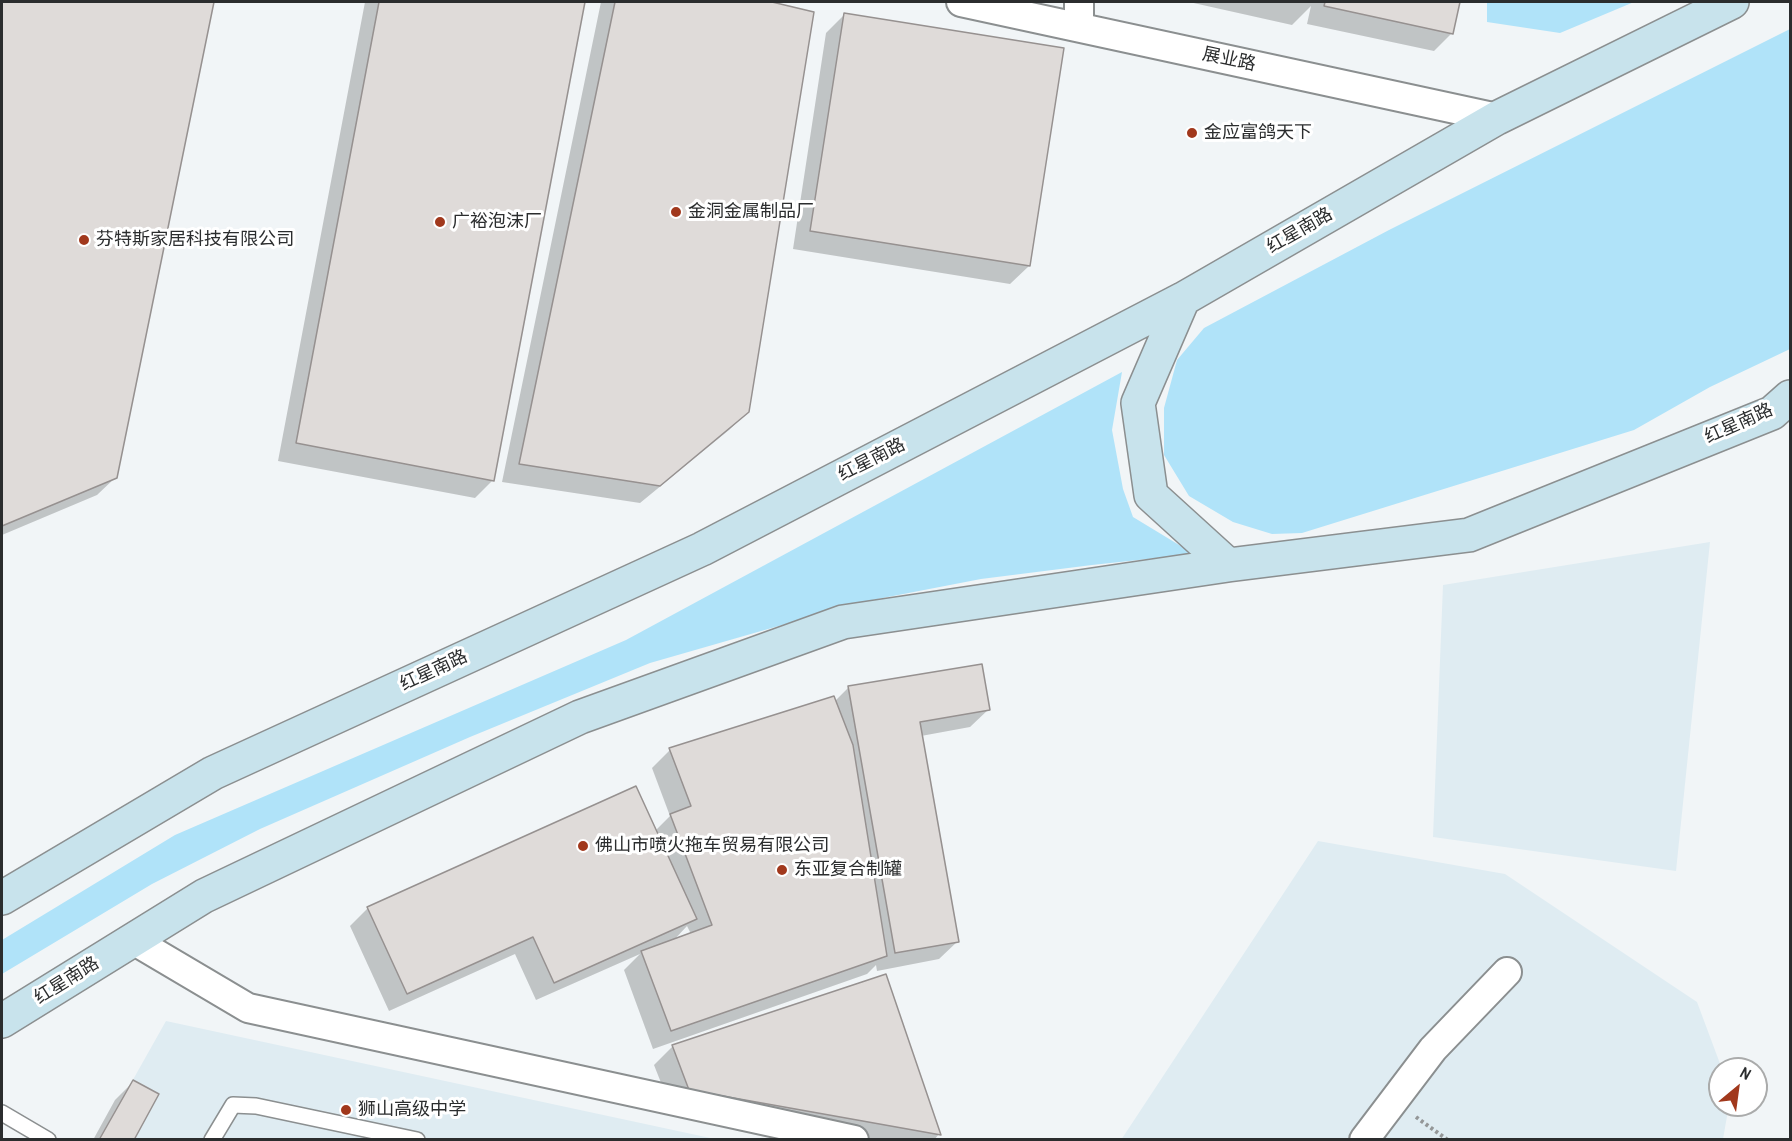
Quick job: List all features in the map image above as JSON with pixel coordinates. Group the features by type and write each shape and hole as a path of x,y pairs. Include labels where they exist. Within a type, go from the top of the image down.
{"main road":[{"name":"红星南路","path":"2,898 213,773 702,549 1183,299 1497,118 1732,2"},
{"path":"1183,299 1138,403 1151,495 1228,565"},
{"name":"红星南路","path":"2,1021 204,896 580,717 843,622 1228,565 1469,535 1772,413 1791,397"}],"street":[{"name":"展业路","path":"961,2 1079,14 1497,118"},
{"path":"133,940 248,1008 854,1140"},
{"path":"1364,1140 1433,1049 1507,972"}],"lane":[{"path":"212,1140 233,1105 256,1106 417,1140"},
{"path":"2,1113 48,1140"}],"path":[{"path":"1393,1101 1448,1140"}],"shaded area":[{"path":"1487,2 1634,2 1560,33 1487,22"},
{"path":"1790,29 1790,349 1710,387 1634,430 1302,533 1272,534 1233,522 1189,496 1164,455 1164,408 1177,360 1204,328 1389,230"},
{"path":"1122,372 1112,430 1123,489 1133,517 1194,554 981,579 862,602 650,663 470,737 260,829 152,884 2,974 2,940 175,835 626,640"},
{"path":"1710,542 1676,871 1433,837 1443,585"},
{"path":"1318,841 1505,874 1697,1002 1718,1057 1708,1057 1708,1117 1727,1117 1723,1139 1121,1140"},
{"name":"狮山高级中学","path":"166,1021 715,1139 99,1140"}],"building":[{"name":"芬特斯家居科技有限公司","path":"2,2 214,2 117,478 2,526"},
{"name":"广裕泡沫厂","path":"379,2 585,2 494,481 296,443"},
{"name":"金洞金属制品厂","path":"615,2 772,2 814,12 749,412 660,486 519,464"},
{"path":"1325,2 1460,2 1453,34 1324,6"},
{"path":"844,13 1064,48 1030,266 810,231"},
{"path":"982,664 990,710 920,722 959,942 895,953 848,686"},
{"name":"东亚复合制罐","path":"834,696 853,745 887,956 671,1031 641,951 712,925 670,814 691,806 669,748"},
{"name":"佛山市喷火拖车贸易有限公司","path":"636,786 697,919 554,983 533,937 407,994 367,907"},
{"path":"886,974 941,1135 689,1090 672,1045"},
{"path":"133,1080 159,1094 134,1140 99,1140"}],"place":[{"name":"金应富鸽天下","path":"1192,133"},
{"name":"金洞金属制品厂","path":"676,212"},
{"name":"广裕泡沫厂","path":"440,222"},
{"name":"芬特斯家居科技有限公司","path":"84,240"},
{"name":"佛山市喷火拖车贸易有限公司","path":"583,846"},
{"name":"东亚复合制罐","path":"782,870"},
{"name":"狮山高级中学","path":"346,1110"}]}
